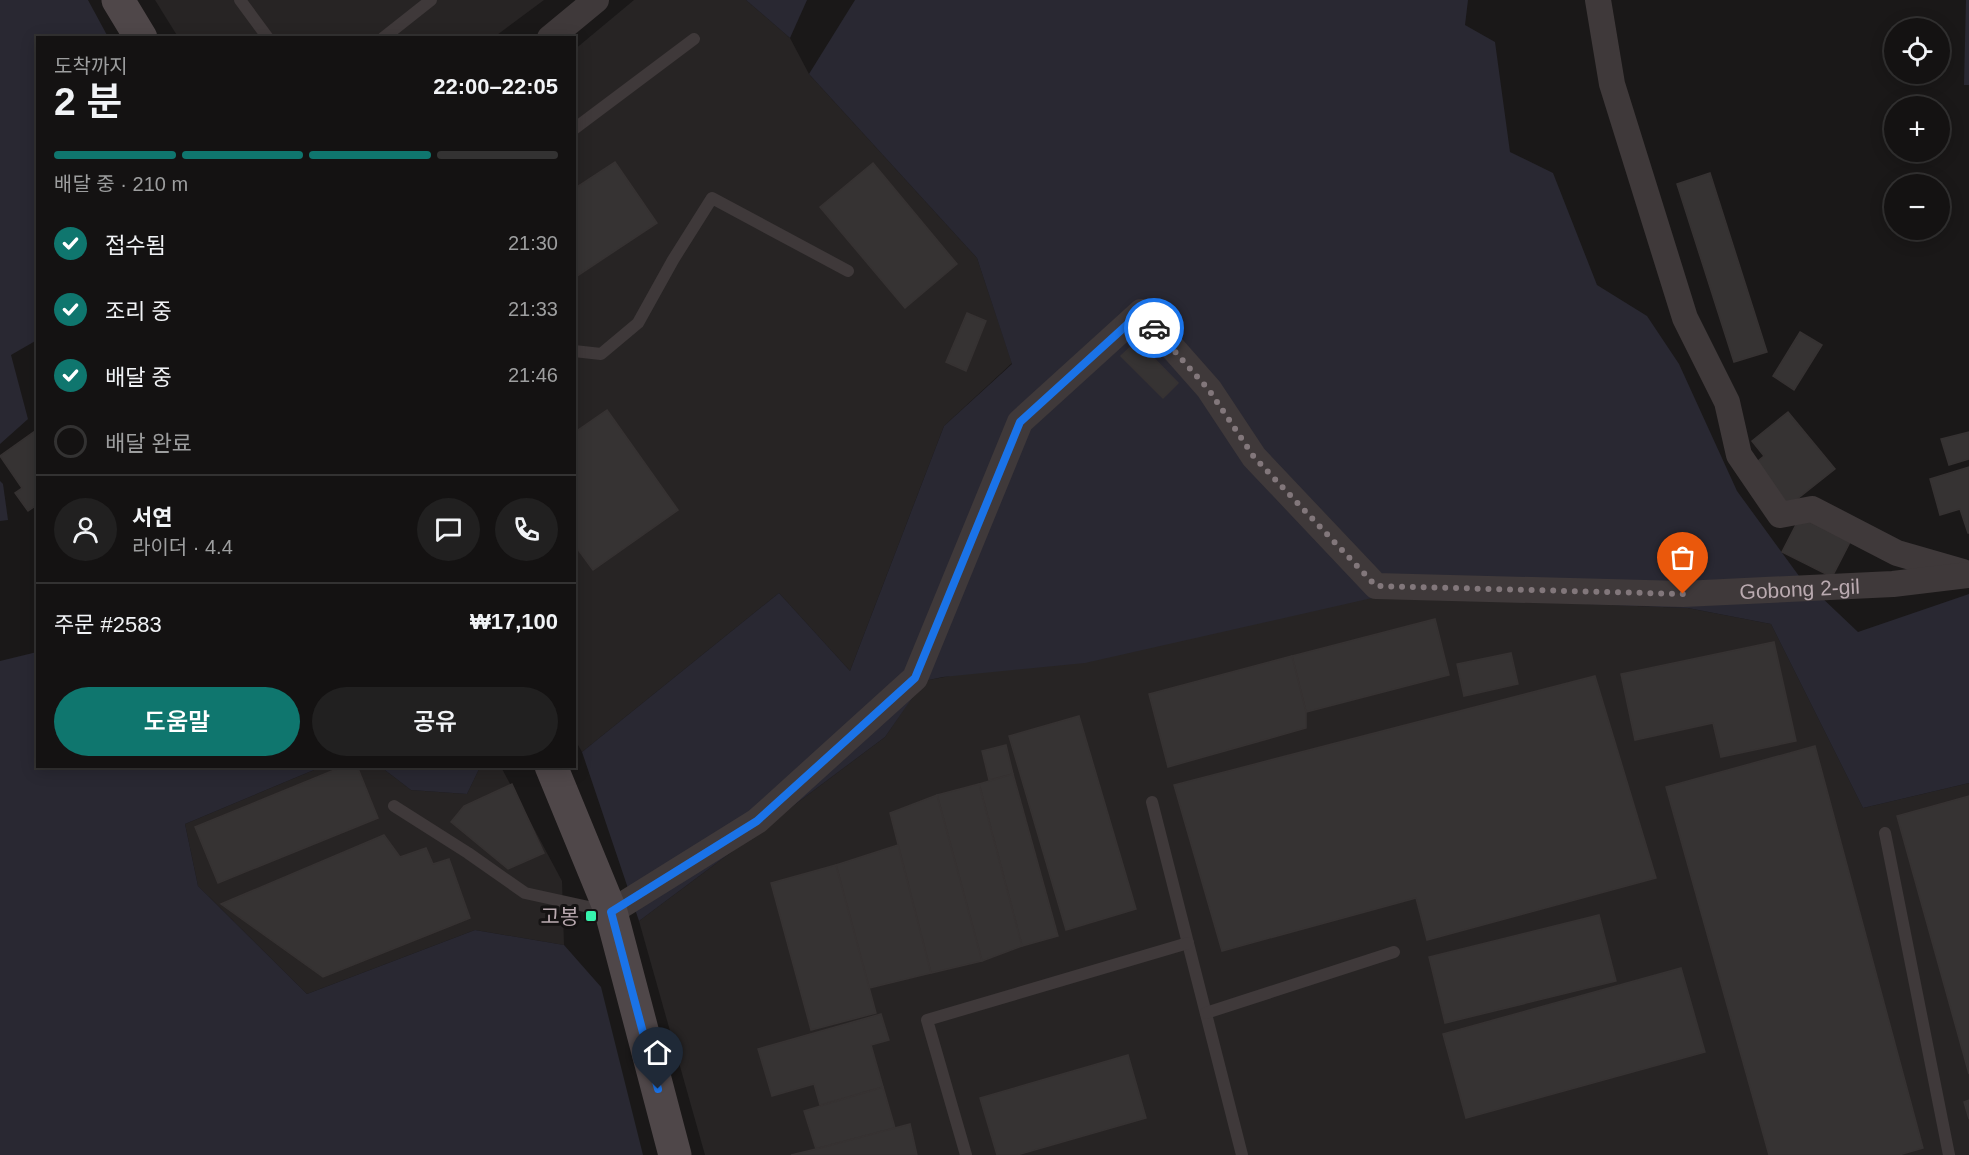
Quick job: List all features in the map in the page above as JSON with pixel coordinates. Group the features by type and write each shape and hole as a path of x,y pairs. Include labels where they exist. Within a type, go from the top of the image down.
{"street":[{"path":"118,0 140,36"},
{"path":"552,36 596,0"},
{"path":"1598,0 1612,84 1685,318 1727,402 1739,455 1780,515 1812,509 1897,553 1969,574"},
{"name":"Gobong 2-gil","path":"611,912 757,821 915,678 1020,422 1141,312 1209,390 1254,457 1376,586 1683,594 1893,584 1969,574"},
{"path":"552,768 611,912 675,1155"}],"lane":[{"path":"240,0 267,36"},
{"path":"386,36 431,0"},
{"path":"576,128 694,39"},
{"path":"576,351 602,354 638,323 672,260 712,198 848,271"},
{"path":"1152,802 1242,1155"},
{"path":"394,806 525,893 611,912"},
{"path":"1885,833 1949,1155"},
{"path":"966,1155 927,1020 1188,943"},
{"path":"1206,1013 1394,952"}],"shaded area":[{"path":"0,0 88,0 107,36 36,36 36,341 11,355 28,419 0,444"},
{"path":"155,0 544,0 496,36 177,36"},
{"path":"634,0 746,0 790,38 809,74 977,258 1012,363 944,426 850,671 779,593 582,752 576,742 576,48"},
{"path":"746,0 807,0 790,38"},
{"path":"855,0 1468,0 1465,25 1495,42 1510,152 1553,173 1597,285 1647,316 1679,364 1737,491 1799,576 1858,632 1969,594 1969,783 1863,808 1771,624 1688,608 1381,596 1085,663 943,677 924,681 885,737 639,921 582,752 779,593 850,671 944,426 1012,364 977,258 809,74"},
{"path":"1966,0 1969,0 1969,85 1964,85"},
{"path":"0,481 3,484 8,520 0,521"},
{"path":"1381,596 1688,608 1771,624 1863,808 1969,783 1969,1155 705,1155 639,921 885,737 923,681"},
{"path":"36,652 36,768 319,768 185,824 198,886 307,994 475,930 564,945 601,987 643,1155 0,1155 0,661"},
{"path":"319,768 382,768 411,790 467,794 480,768 502,768 562,881 564,945 475,930 307,994 198,886 185,824"},
{"path":"382,768 480,768 467,794 411,790"}],"building":[{"path":"615,162 657,223 576,277 576,188"},
{"path":"873,163 957,264 905,308 820,207"},
{"path":"1710,173 1767,352 1734,362 1677,184"},
{"path":"967,313 986,321 966,371 946,362"},
{"path":"1800,332 1822,345 1794,390 1773,376"},
{"path":"1137,341 1178,383 1163,398 1121,356"},
{"path":"607,410 678,510 593,570 576,547 576,432"},
{"path":"1788,412 1835,469 1787,507 1753,465 1764,456 1752,441"},
{"path":"36,430 36,505 28,511 15,493 22,488 0,456"},
{"path":"1969,432 1969,459 1949,465 1941,439"},
{"path":"1969,467 1968,533 1960,509 1940,515 1930,479"},
{"path":"1800,517 1850,542 1832,577 1782,552"},
{"path":"1435,619 1449,675 1306,712 1292,656"},
{"path":"1774,642 1796,741 1721,757 1713,723 1635,740 1621,674"},
{"path":"1511,653 1518,684 1464,696 1457,664"},
{"path":"1292,656 1306,712 1306,728 1168,767 1149,694"},
{"path":"1595,676 1656,878 1427,940 1416,898 1222,951 1174,785"},
{"path":"1079,716 1136,909 1066,930 1009,736"},
{"path":"1006,745 1013,774 989,780 982,751"},
{"path":"1815,746 1923,1148 1899,1155 1769,1155 1666,787"},
{"path":"339,768 358,768 378,818 218,883 195,827"},
{"path":"1013,774 1058,936 1022,946 979,784"},
{"path":"512,784 544,853 508,869 451,822 464,806"},
{"path":"979,784 1022,946 982,961 937,795"},
{"path":"937,795 982,961 931,973 890,813"},
{"path":"1969,796 1969,1074 1897,816"},
{"path":"384,835 400,857 426,848 433,864 449,859 470,918 323,977 221,904"},
{"path":"898,845 931,973 869,988 836,865"},
{"path":"836,865 876,1013 811,1030 771,883"},
{"path":"1599,915 1616,981 1445,1023 1429,957"},
{"path":"1681,968 1705,1052 1466,1118 1443,1034"},
{"path":"881,1014 889,1040 871,1045 883,1087 820,1105 814,1084 772,1096 758,1049"},
{"path":"1128,1055 1146,1118 1017,1155 997,1155 980,1098"},
{"path":"883,1087 895,1128 816,1149 804,1111"},
{"path":"1969,1100 1969,1119 1964,1102"},
{"path":"910,1124 917,1155 791,1155 816,1149"}],"way so far":[{"path":"1154,328 1209,390 1254,457 1376,586 1683,594"}],"place":[{"name":"고봉","path":"591,916"}],"route":[{"path":"658,1089 611,912 757,821 915,678 1020,422 1141,312 1154,328"}]}
